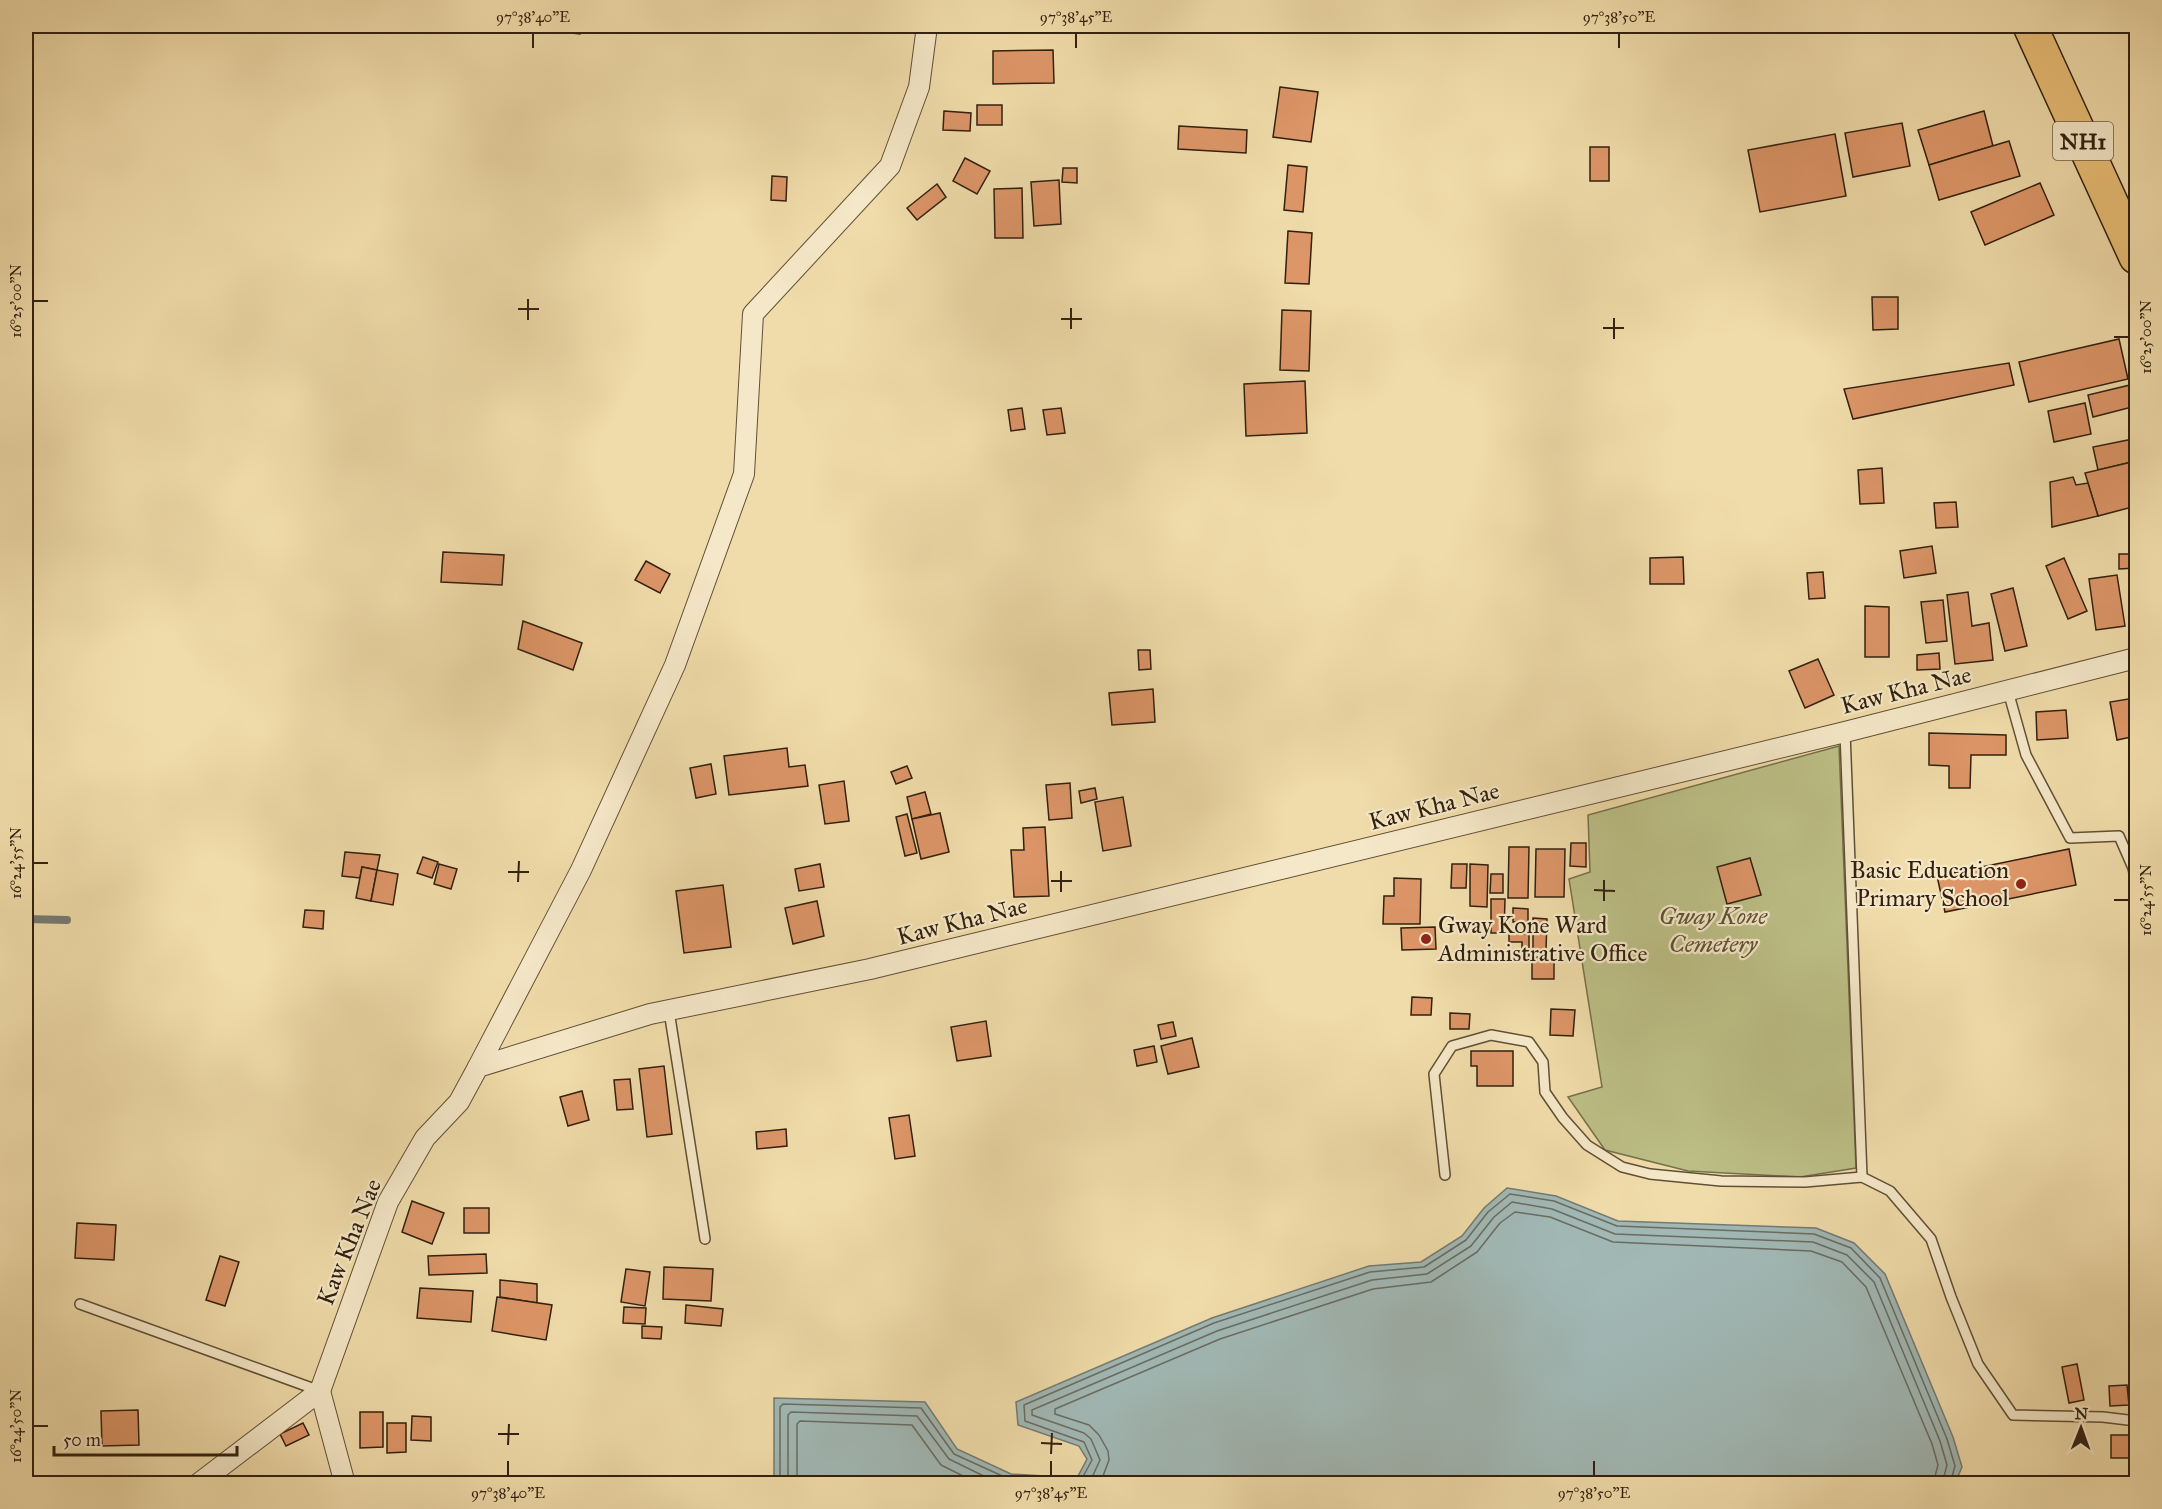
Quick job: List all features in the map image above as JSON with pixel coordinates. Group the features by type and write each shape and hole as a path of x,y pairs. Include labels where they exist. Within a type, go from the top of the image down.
{"highway":[{"name":"NH1","path":"2030,26 2136,256"}],"street":[{"path":"478,1067 581,870 675,664 744,474 753,314 890,166 919,87 927,26"},
{"name":"Kaw Kha Nae","path":"320,1391 388,1202 425,1138 459,1102 478,1067 650,1014 870,969 1845,732 2136,658"},
{"path":"198,1484 320,1391 345,1484"}],"lane":[{"path":"2008,691 2026,754 2070,838 2119,836 2133,868 2136,882"},
{"path":"1845,732 1862,1177"},
{"path":"669,1011 705,1239"},
{"path":"1445,1175 1434,1074 1452,1046 1491,1035 1529,1042 1543,1062 1545,1092 1563,1118 1587,1145 1622,1167 1650,1174 1721,1181 1805,1182 1862,1177 1890,1191 1931,1239 1978,1364 2013,1415 2103,1417 2136,1421"},
{"path":"80,1304 320,1391"}],"green space":[{"name":"Gway Kone Cemetery","path":"1839,746 1856,1168 1800,1177 1688,1171 1605,1150 1568,1097 1602,1087 1569,879 1590,872 1588,815"}],"water":[{"path":"1507,1188 1556,1196 1618,1221 1816,1228 1854,1243 1885,1274 1953,1437 1962,1467 1955,1483 774,1483 774,1398 925,1402 957,1449 1011,1474 1077,1478 1087,1459 1079,1446 1018,1425 1016,1402 1212,1318 1369,1266 1421,1262 1462,1236 1484,1208"}],"building":[{"path":"524,26 581,26 580,34 523,28"},
{"path":"1053,50 1054,83 993,84 993,51"},
{"path":"1280,87 1318,92 1311,142 1273,137"},
{"path":"977,105 1002,105 1002,125 977,125"},
{"path":"944,111 971,113 970,131 943,130"},
{"path":"1984,111 1993,146 1929,165 1918,130"},
{"path":"1902,123 1910,166 1853,177 1845,133"},
{"path":"1179,126 1247,130 1246,153 1178,149"},
{"path":"1835,134 1846,196 1760,212 1748,150"},
{"path":"2009,141 2020,176 1939,200 1929,165"},
{"path":"1590,147 1609,147 1609,181 1590,181"},
{"path":"965,158 990,171 977,194 953,181"},
{"path":"1288,165 1307,167 1303,212 1284,210"},
{"path":"1063,168 1077,168 1077,183 1062,182"},
{"path":"772,176 787,177 786,201 771,200"},
{"path":"1059,180 1061,224 1034,226 1031,182"},
{"path":"2040,183 2054,215 1985,245 1971,212"},
{"path":"937,184 946,197 917,220 907,208"},
{"path":"1022,188 1023,238 995,238 994,189"},
{"path":"1288,231 1312,233 1309,284 1285,283"},
{"path":"1872,297 1898,297 1898,329 1873,330"},
{"path":"1282,310 1311,311 1309,371 1280,370"},
{"path":"2119,339 2128,379 2029,402 2019,362"},
{"path":"2009,363 2014,385 1853,419 1844,389"},
{"path":"1305,381 1307,433 1246,436 1244,384"},
{"path":"2130,385 2136,406 2093,417 2088,395"},
{"path":"2085,403 2091,434 2054,442 2048,411"},
{"path":"1022,408 1025,429 1011,431 1008,410"},
{"path":"1061,408 1065,433 1047,435 1043,410"},
{"path":"2133,439 2136,461 2098,470 2093,447"},
{"path":"2136,461 2136,506 2098,516 2085,473"},
{"path":"1882,468 1884,503 1860,504 1858,470"},
{"path":"2073,477 2076,485 2088,483 2098,516 2052,527 2050,482"},
{"path":"1956,502 1958,527 1936,528 1934,503"},
{"path":"1932,546 1936,573 1904,578 1900,551"},
{"path":"443,552 504,555 502,585 441,582"},
{"path":"2119,554 2136,554 2136,568 2119,569"},
{"path":"1683,557 1684,584 1650,584 1650,558"},
{"path":"2064,558 2087,611 2068,619 2046,566"},
{"path":"646,561 670,574 660,593 635,580"},
{"path":"1823,572 1825,598 1809,599 1807,573"},
{"path":"2117,575 2125,626 2096,630 2089,579"},
{"path":"2013,588 2027,646 2005,651 1991,594"},
{"path":"1968,592 1972,626 1989,623 1993,660 1955,664 1947,595"},
{"path":"2136,597 2136,620 2131,598"},
{"path":"1943,600 1947,641 1926,643 1921,602"},
{"path":"1865,606 1889,607 1889,657 1865,657"},
{"path":"523,621 582,643 573,670 518,649"},
{"path":"1138,650 1150,650 1151,669 1139,670"},
{"path":"1939,653 1940,669 1917,670 1917,655"},
{"path":"1818,659 1834,695 1805,708 1789,671"},
{"path":"1153,689 1155,722 1112,725 1109,693"},
{"path":"2134,698 2136,736 2117,740 2110,702"},
{"path":"2066,710 2068,738 2037,740 2036,712"},
{"path":"1929,733 2006,735 2006,755 1971,755 1970,788 1949,788 1949,766 1929,765"},
{"path":"787,748 789,767 805,765 808,786 729,795 724,756"},
{"path":"711,764 716,794 696,798 690,768"},
{"path":"907,766 912,778 896,784 891,772"},
{"path":"844,781 849,821 825,824 819,785"},
{"path":"1070,783 1072,818 1049,820 1046,785"},
{"path":"1095,788 1097,799 1081,803 1079,791"},
{"path":"925,792 931,814 912,819 907,797"},
{"path":"1123,797 1131,846 1103,851 1095,802"},
{"path":"940,813 949,852 921,859 912,819"},
{"path":"907,814 917,853 905,856 896,817"},
{"path":"1045,827 1049,896 1014,897 1011,850 1024,850 1023,828"},
{"path":"1571,843 1586,843 1586,867 1570,866"},
{"path":"1509,847 1529,847 1528,898 1508,898"},
{"path":"1536,849 1565,849 1564,897 1535,897"},
{"path":"2069,849 2076,885 1945,912 1937,876"},
{"path":"345,852 380,855 377,870 362,867 360,878 342,876"},
{"path":"423,857 438,862 432,878 417,873"},
{"path":"1750,858 1761,895 1727,904 1717,867"},
{"path":"439,864 457,869 451,889 434,884"},
{"path":"820,864 824,887 799,891 795,869"},
{"path":"1452,864 1467,864 1466,888 1451,888"},
{"path":"1470,864 1488,865 1487,907 1470,906"},
{"path":"362,867 377,870 371,901 356,898"},
{"path":"377,870 398,874 393,905 371,901"},
{"path":"1491,874 1503,874 1503,893 1490,893"},
{"path":"1394,878 1421,879 1420,924 1383,924 1384,896 1394,896"},
{"path":"723,885 731,947 684,953 676,891"},
{"path":"1491,899 1505,899 1504,933 1491,933"},
{"path":"817,901 824,936 793,944 785,908"},
{"path":"1513,908 1528,909 1528,922 1513,922"},
{"path":"305,910 324,911 323,929 303,927"},
{"path":"1533,918 1547,919 1546,950 1533,950"},
{"path":"1435,927 1436,949 1402,950 1401,928"},
{"path":"1509,933 1529,934 1529,957 1522,957 1522,942 1509,942"},
{"path":"1532,957 1554,958 1554,979 1532,979"},
{"path":"1412,997 1432,998 1431,1015 1411,1015"},
{"path":"1551,1009 1575,1010 1573,1036 1550,1035"},
{"path":"1450,1013 1470,1014 1469,1029 1450,1029"},
{"path":"986,1021 991,1056 957,1061 951,1027"},
{"path":"1173,1022 1176,1036 1161,1039 1158,1025"},
{"path":"1192,1038 1199,1067 1168,1074 1161,1046"},
{"path":"1154,1046 1157,1062 1137,1066 1134,1050"},
{"path":"1471,1051 1513,1051 1513,1086 1477,1086 1477,1066 1471,1066"},
{"path":"664,1066 672,1134 647,1137 639,1069"},
{"path":"630,1079 633,1109 617,1110 614,1080"},
{"path":"582,1091 589,1120 568,1126 560,1097"},
{"path":"909,1115 915,1156 895,1159 889,1118"},
{"path":"786,1129 787,1146 757,1149 756,1132"},
{"path":"412,1201 444,1213 432,1244 402,1232"},
{"path":"464,1208 489,1208 489,1233 464,1233"},
{"path":"77,1223 116,1225 114,1260 75,1258"},
{"path":"486,1254 487,1273 429,1275 428,1256"},
{"path":"220,1256 239,1262 225,1306 206,1300"},
{"path":"664,1267 713,1269 711,1301 663,1299"},
{"path":"626,1269 650,1272 645,1306 621,1302"},
{"path":"500,1280 537,1284 537,1303 500,1297"},
{"path":"420,1288 473,1291 471,1322 417,1318"},
{"path":"497,1297 552,1305 546,1340 492,1331"},
{"path":"686,1305 723,1309 721,1326 685,1323"},
{"path":"624,1307 646,1308 645,1324 623,1323"},
{"path":"642,1326 662,1327 661,1339 642,1338"},
{"path":"2077,1364 2084,1400 2069,1403 2062,1367"},
{"path":"2127,1385 2129,1405 2110,1406 2109,1386"},
{"path":"138,1410 139,1445 102,1446 101,1411"},
{"path":"360,1412 383,1412 383,1447 360,1448"},
{"path":"412,1416 431,1417 431,1441 411,1440"},
{"path":"303,1423 309,1435 286,1446 280,1434"},
{"path":"387,1423 406,1423 406,1452 387,1453"},
{"path":"2111,1435 2136,1435 2136,1458 2111,1458"}],"waterway":[{"path":"26,919 67,920"}],"place":[{"name":"Basic Education Primary School","path":"2021,884"},
{"name":"Gway Kone Ward Administrative Office","path":"1426,939"}]}
